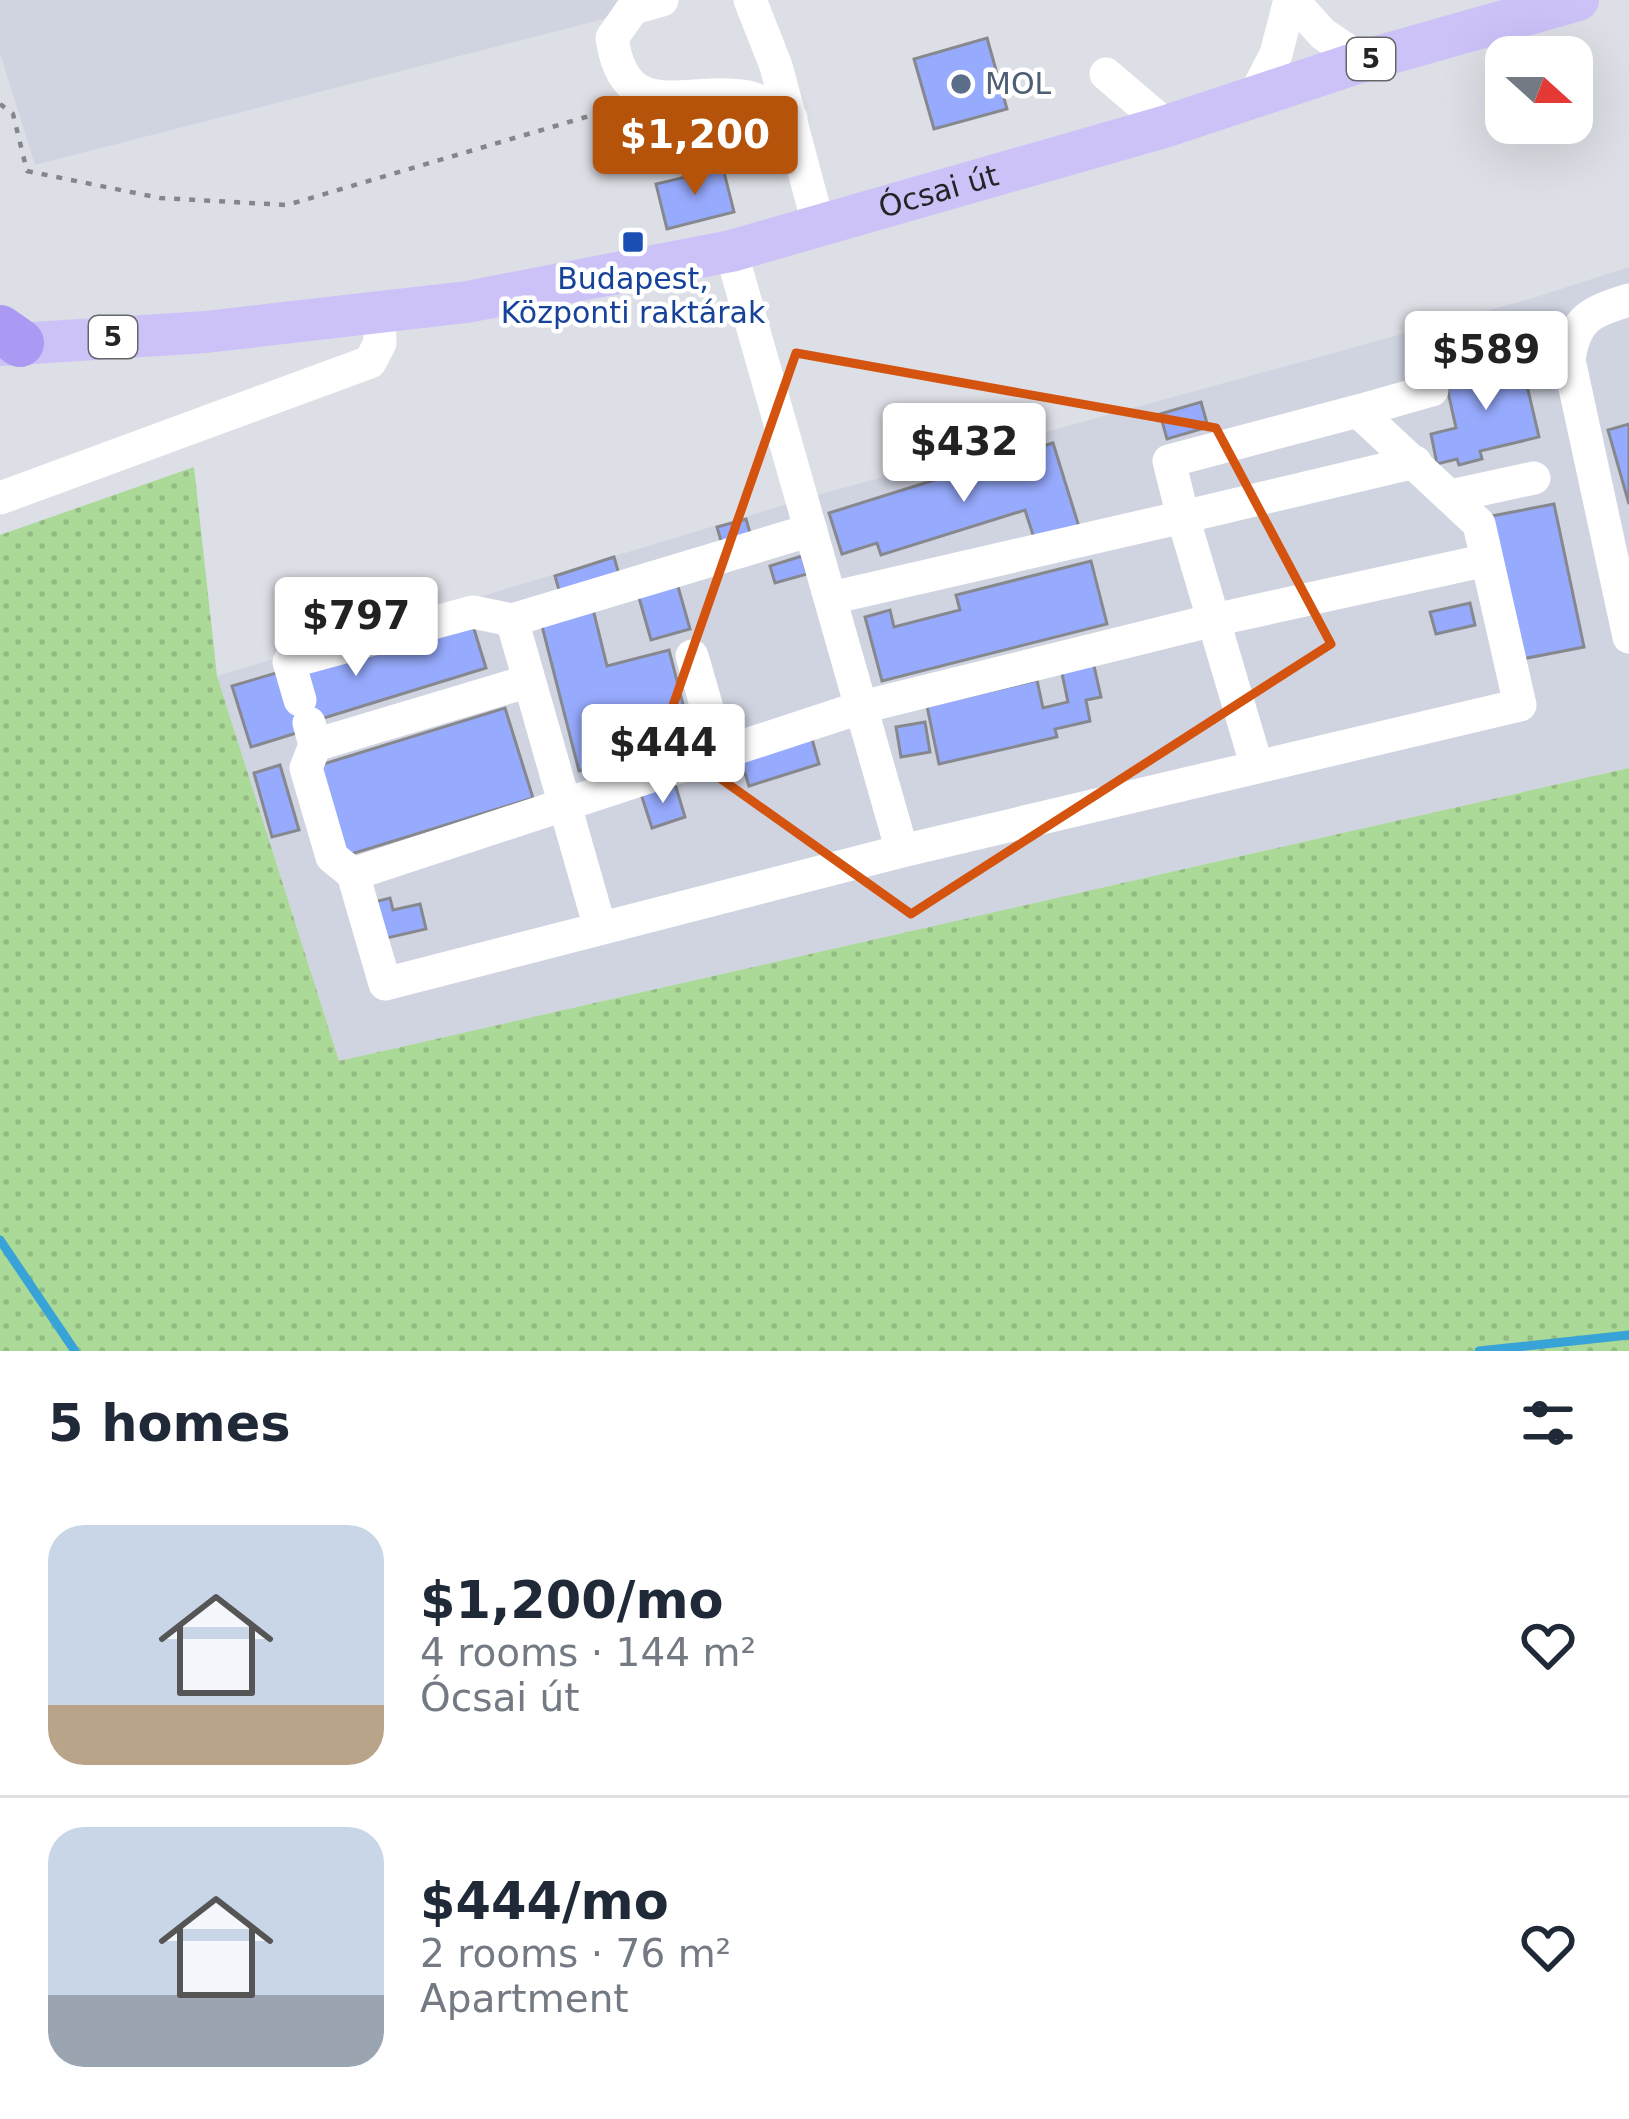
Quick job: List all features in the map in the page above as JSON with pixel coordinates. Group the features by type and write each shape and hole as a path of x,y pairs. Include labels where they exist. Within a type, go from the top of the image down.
{"main road":[{"name":"Ócsai út","path":"7,339 206,332 379,313 467,302 731,251 1167,126 1363,61 1578,0"}],"street":[{"path":"662,0 633,8 612,38 616,61 630,86 656,96 749,97 791,118"},
{"path":"750,0 776,66 819,226"},
{"path":"1291,0 1323,34 1363,61"},
{"path":"1255,95 1276,54 1291,0"},
{"path":"1106,74 1167,126"},
{"path":"731,251 902,851"},
{"path":"1629,300 1591,312 1571,343 1569,361 1629,638"},
{"path":"0,498 370,362 380,343 379,313"},
{"path":"1257,767 1169,461 1432,390"},
{"path":"811,530 512,620 473,612 290,662 308,723 306,767 332,857 353,874 386,984 902,851 1520,704 1479,524 1358,411"},
{"path":"831,598 1415,463"},
{"path":"1450,496 1534,478"},
{"path":"353,874 862,706 1214,620 1487,560"},
{"path":"512,620 599,928"},
{"path":"692,656 720,753"},
{"path":"308,723 529,681"}],"path":[{"path":"0,104 13,114 27,171 160,198 287,205 656,96"}],"highlighted area":[{"path":"796,353 1216,428 1331,644 911,914 662,737"}],"shaded area":[{"path":"0,0 678,0 35,165 0,53"},
{"path":"1629,267 1629,768 339,1061 217,676 814,496 1533,298"}],"green space":[{"path":"194,467 217,676 339,1061 1629,768 1629,1351 0,1351 0,535"}],"building":[{"name":"MOL","path":"987,38 1007,109 934,129 914,59"},
{"path":"723,168 734,212 667,229 656,184"},
{"path":"1521,360 1539,437 1480,451 1482,459 1437,464 1431,434 1456,428 1445,378"},
{"path":"1201,402 1208,427 1167,439 1160,414"},
{"path":"1629,424 1629,504 1608,430"},
{"path":"1053,443 1080,530 1036,544 1025,510 881,555 877,543 842,554 829,513"},
{"path":"1554,504 1584,647 1522,659 1492,516"},
{"path":"746,519 752,540 723,548 717,527"},
{"path":"802,556 807,574 775,583 770,566"},
{"path":"614,557 620,578 561,597 555,576"},
{"path":"1091,561 1107,624 882,681 865,617 890,610 894,627 960,610 956,595"},
{"path":"677,583 690,629 651,640 638,594"},
{"path":"1470,603 1475,625 1436,634 1430,612"},
{"path":"592,605 607,666 669,650 685,712 649,722 657,750 579,771 540,618"},
{"path":"470,616 486,668 301,725 303,731 251,747 232,686"},
{"path":"1092,657 1101,697 1086,700 1090,721 1055,729 1057,737 939,764 927,706 1037,680 1043,708 1068,702 1060,664"},
{"path":"505,708 533,798 345,856 317,766"},
{"path":"925,722 930,752 901,757 896,727"},
{"path":"810,732 819,764 749,786 739,754"},
{"path":"280,765 299,830 272,837 254,773"},
{"path":"675,784 685,817 652,828 641,794"},
{"path":"390,898 393,910 420,904 426,929 378,940 370,903"}],"waterway":[{"path":"0,1240 75,1351"},
{"path":"1479,1351 1629,1335"}],"place":[{"name":"MOL","path":"961,84"},
{"name":"Budapest, Központi raktárak","path":"633,242"}]}
